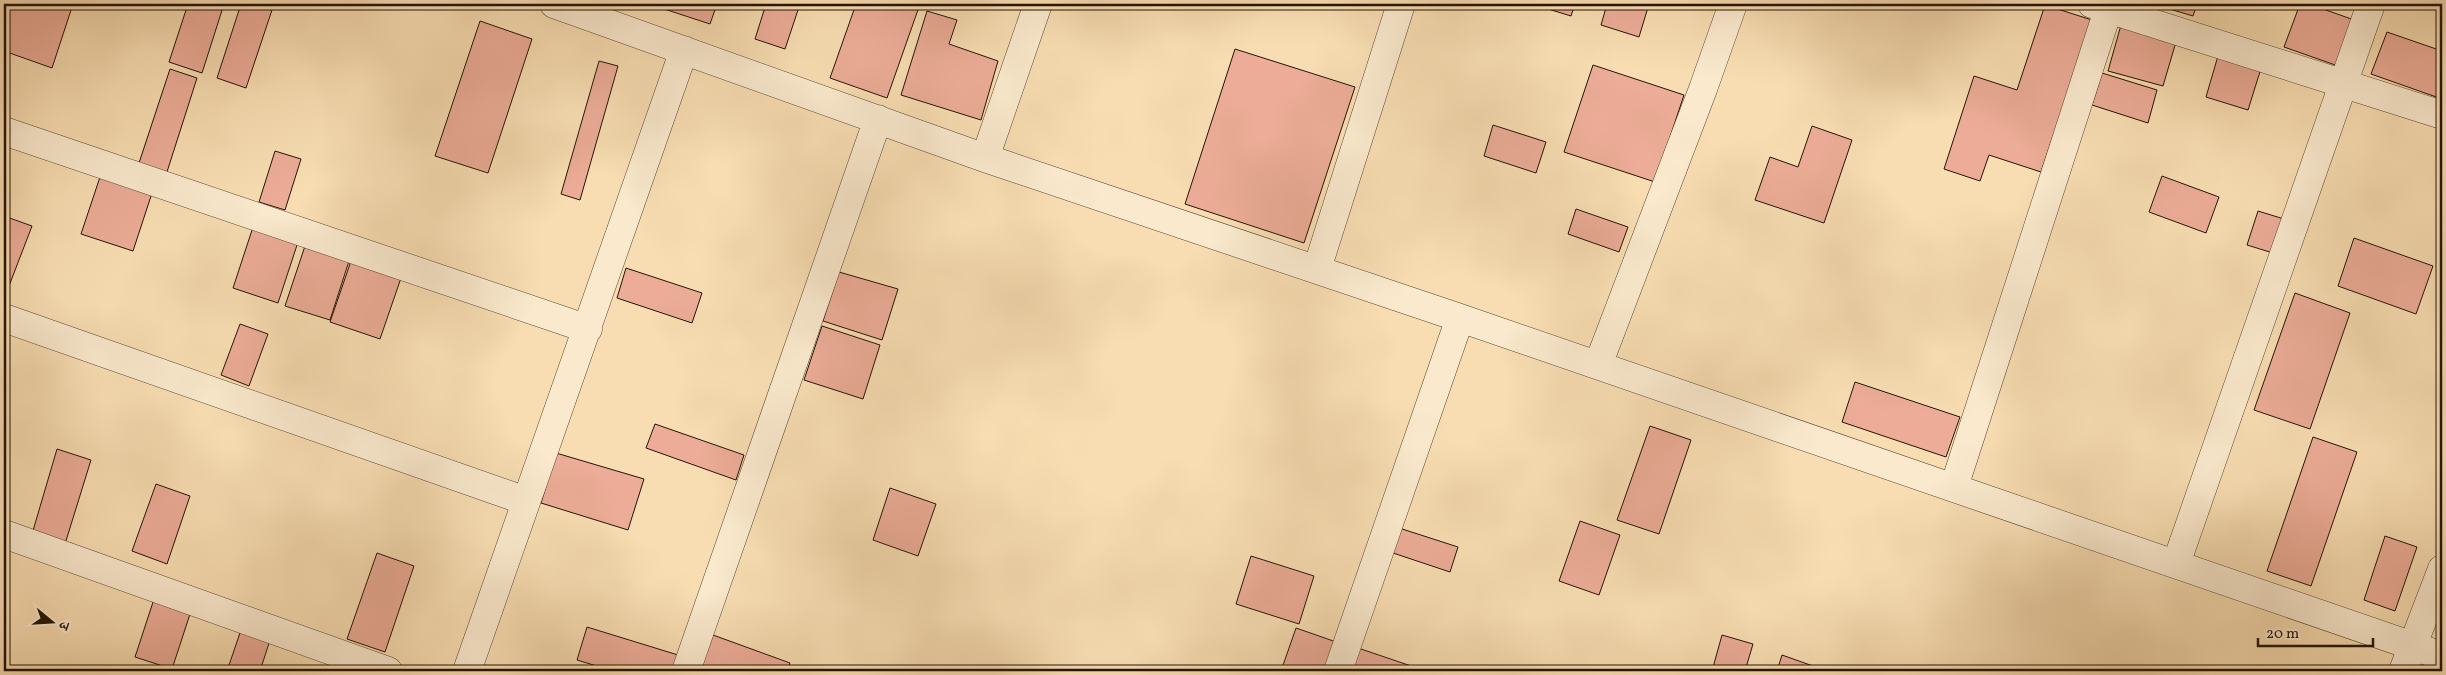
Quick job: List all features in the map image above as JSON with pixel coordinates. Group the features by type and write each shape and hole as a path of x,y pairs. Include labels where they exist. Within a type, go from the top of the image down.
{"street":[{"path":"554,4 985,158 1598,365 2442,656"},
{"path":"985,158 1038,4"},
{"path":"1316,269 1402,4"},
{"path":"1598,365 1703,89 1732,4"},
{"path":"2176,564 2371,4"},
{"path":"1954,488 2103,6 2442,115"},
{"path":"467,671 684,50"},
{"path":"686,671 878,119"},
{"path":"4,131 588,329"},
{"path":"4,318 526,501"},
{"path":"1338,671 1460,318"},
{"path":"4,534 388,671"},
{"path":"2403,671 2442,569"}],"building":[{"path":"9,4 73,4 52,68 4,51 4,20"},
{"path":"188,4 224,4 202,73 169,62"},
{"path":"241,4 274,4 246,88 217,78"},
{"path":"649,4 717,4 710,24"},
{"path":"766,4 800,4 785,49 755,39"},
{"path":"856,4 920,4 887,98 830,78"},
{"path":"1532,4 1575,4 1571,16"},
{"path":"1607,4 1649,4 1639,37 1601,25"},
{"path":"2153,4 2197,4 2193,16"},
{"path":"2247,4 2268,4 2266,10"},
{"path":"2300,4 2309,4 2357,21 2341,67 2284,47"},
{"path":"2045,5 2092,20 2041,172 1989,155 1980,181 1944,169 1974,76 2017,90"},
{"path":"927,11 957,20 949,44 998,61 981,120 901,95"},
{"path":"2123,18 2178,35 2163,86 2108,71"},
{"path":"480,21 532,39 488,173 435,156"},
{"path":"2387,32 2442,51 2442,99 2371,74"},
{"path":"1235,49 1355,87 1304,243 1185,204"},
{"path":"2220,49 2263,62 2248,110 2206,97"},
{"path":"599,61 618,66 580,200 561,194"},
{"path":"1593,65 1684,95 1655,182 1564,152"},
{"path":"170,69 197,78 166,175 138,166"},
{"path":"2102,73 2157,90 2148,123 2092,105"},
{"path":"1493,125 1546,142 1536,173 1484,156"},
{"path":"1812,126 1852,140 1824,223 1755,200 1770,157 1798,167"},
{"path":"275,151 301,159 285,210 259,202"},
{"path":"2162,176 2219,197 2206,233 2149,212"},
{"path":"100,177 152,193 133,251 81,234"},
{"path":"1576,209 1628,227 1619,252 1568,234"},
{"path":"2258,211 2284,219 2273,253 2247,245"},
{"path":"4,216 32,226 4,299"},
{"path":"253,227 298,242 278,303 233,288"},
{"path":"2354,238 2433,266 2416,314 2338,286"},
{"path":"305,246 349,261 330,320 285,306"},
{"path":"351,261 401,278 380,339 330,322"},
{"path":"626,268 702,293 692,323 617,298"},
{"path":"839,272 898,289 882,340 823,321"},
{"path":"2295,293 2350,313 2310,429 2254,410"},
{"path":"240,324 268,334 249,386 221,375"},
{"path":"822,326 880,345 863,399 804,380"},
{"path":"1855,382 1960,417 1946,457 1842,422"},
{"path":"655,424 744,455 736,480 646,448"},
{"path":"1650,426 1691,440 1659,534 1617,520"},
{"path":"2313,437 2357,452 2311,586 2267,571"},
{"path":"57,449 91,460 65,544 32,534"},
{"path":"556,453 644,479 628,530 541,503"},
{"path":"156,484 190,496 167,564 132,551"},
{"path":"890,488 936,504 918,556 873,540"},
{"path":"1580,521 1620,535 1599,595 1559,581"},
{"path":"1396,527 1458,547 1450,572 1387,551"},
{"path":"2385,536 2417,547 2395,611 2364,600"},
{"path":"377,553 414,566 385,652 347,639"},
{"path":"1251,556 1314,576 1299,624 1236,604"},
{"path":"155,596 192,608 172,669 135,657"},
{"path":"242,627 271,637 260,671 227,671"},
{"path":"587,627 678,655 673,671 613,671 577,660"},
{"path":"1296,628 1342,644 1332,671 1281,671"},
{"path":"713,635 790,663 787,671 700,671"},
{"path":"1722,635 1753,644 1745,671 1712,671"},
{"path":"1355,647 1426,671 1346,671"},
{"path":"1782,655 1813,666 1812,671 1777,671"}]}
